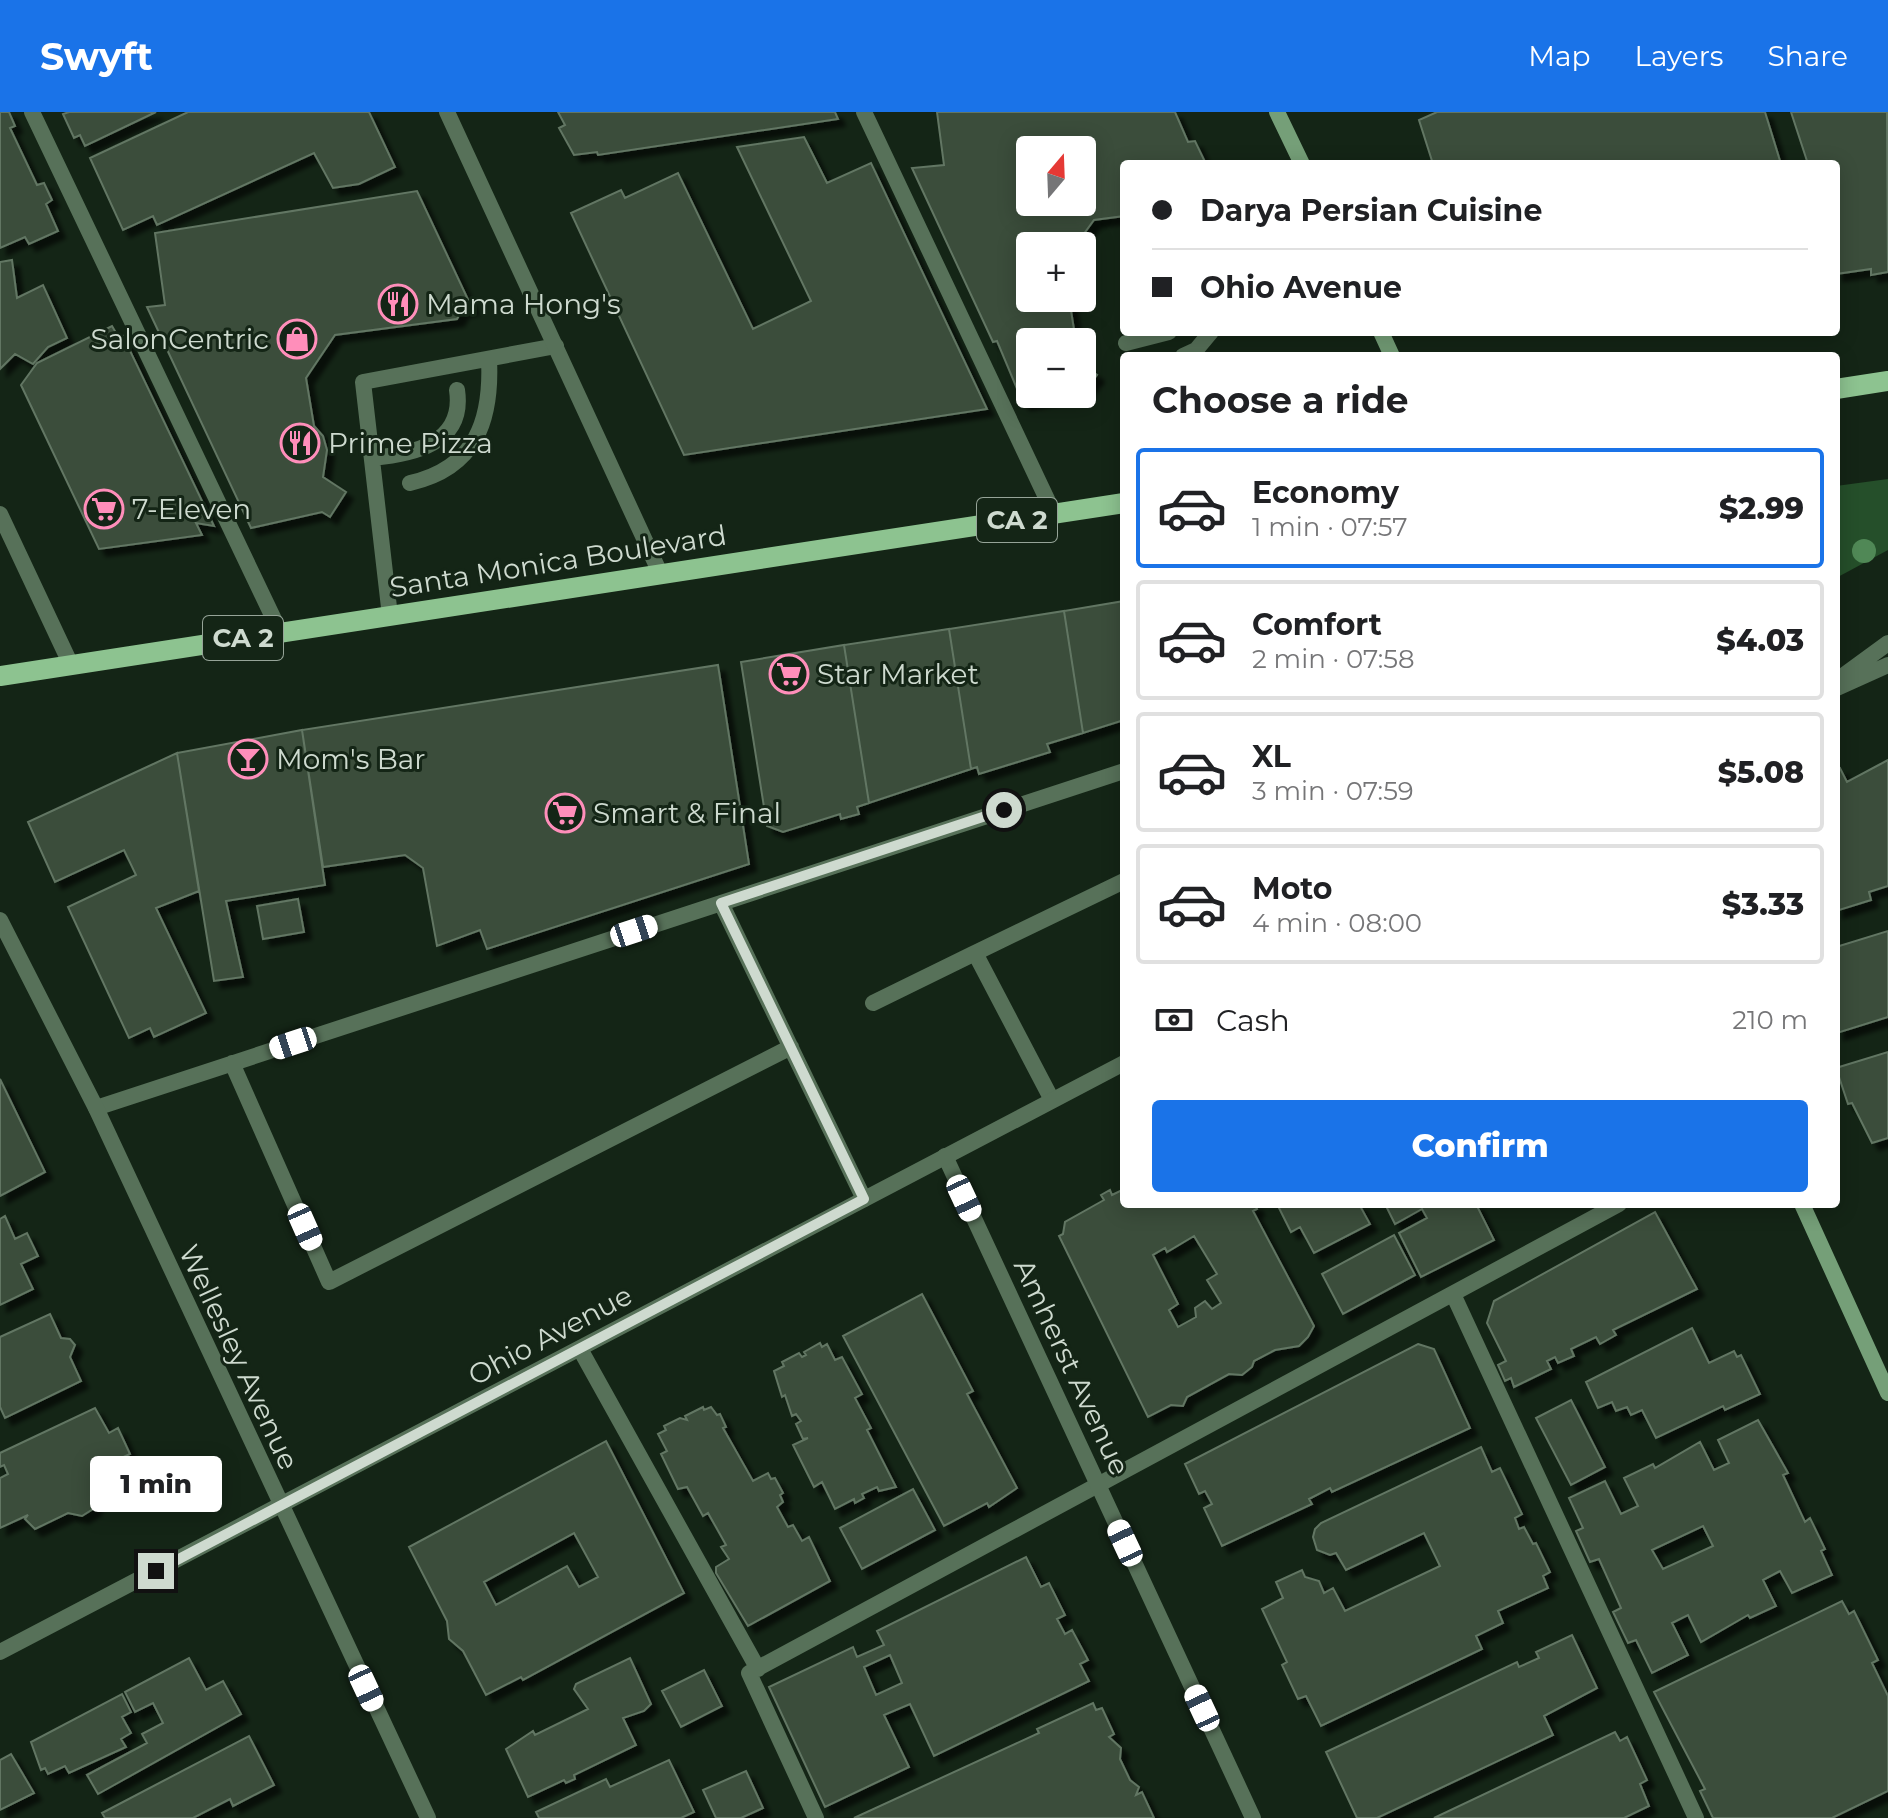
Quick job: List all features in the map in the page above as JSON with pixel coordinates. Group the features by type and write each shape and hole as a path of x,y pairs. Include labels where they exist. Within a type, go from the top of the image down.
{"main road":[{"path":"1277,112 1300,160"},
{"path":"1840,388 1888,381"},
{"name":"Santa Monica Boulevard","path":"0,676 1120,504"},
{"path":"1804,1208 1888,1393"}],"street":[{"path":"32,112 280,632"},
{"path":"447,112 660,573"},
{"path":"864,112 1054,514"},
{"path":"1126,344 1155,336"},
{"path":"1192,352 1208,336"},
{"path":"390,616 363,382 556,346"},
{"path":"410,483 432,478 451,468 469,449 486,412 490,390 489,359"},
{"path":"372,458 411,455 433,446 455,419 459,404 457,390"},
{"path":"0,514 71,665"},
{"path":"1840,678 1888,643"},
{"path":"1840,687 1888,665"},
{"path":"96,1108 1120,772"},
{"path":"873,1003 1120,883"},
{"path":"721,903 864,1199"},
{"name":"Wellesley Avenue","path":"0,920 96,1108 428,1818"},
{"path":"975,953 1052,1100"},
{"path":"232,1063 329,1282 791,1047"},
{"name":"Ohio Avenue","path":"0,1652 1120,1065"},
{"name":"Amherst Avenue","path":"945,1156 1253,1818"},
{"path":"816,1818 749,1673 1099,1488 1612,1208"},
{"path":"1453,1294 1696,1818"},
{"path":"580,1349 758,1669"}],"green space":[{"path":"1888,479 1888,550 1840,576 1840,485"}],"building":[{"path":"0,112 9,112 15,126 10,128 37,185 44,183 52,200 46,204 58,231 29,244 25,237 0,248"},
{"path":"156,112 85,146 80,135 74,138 63,114"},
{"path":"188,112 369,112 395,167 359,184 333,188 314,153 157,225 153,216 123,230 90,158"},
{"path":"558,112 835,112 838,119 598,155 597,152 574,155 559,128 565,125"},
{"path":"937,112 1175,112 1188,142 1195,141 1204,160 1120,160 1120,217 1094,220 1085,232 1016,232 1016,312 1071,312 1074,328 1016,328 1016,386 997,341 993,342 912,168 944,165"},
{"path":"1437,112 1765,112 1780,160 1432,160 1419,120"},
{"path":"1791,112 1887,112 1888,272 1871,275 1871,269 1840,273 1840,160 1807,160"},
{"path":"804,137 827,183 871,163 987,409 684,455 571,213 621,190 625,198 678,173 753,329 811,301 737,147"},
{"path":"417,191 472,308 462,310 457,319 335,335 306,378 314,426 323,436 327,450 323,477 346,492 330,517 322,512 251,528 147,307 165,305 155,233"},
{"path":"12,260 17,298 43,285 67,338 48,347 33,364 15,354 0,369 0,262"},
{"path":"112,326 119,338 123,336 214,526 196,523 202,535 99,549 21,385 37,363"},
{"path":"1120,602 1120,721 1083,733 1064,611"},
{"path":"1064,611 1083,733 1047,744 1050,752 979,774 977,767 971,769 949,629"},
{"path":"949,629 971,769 869,803 844,645"},
{"path":"844,645 869,803 857,807 859,814 841,819 840,814 783,832 767,826 741,662"},
{"path":"718,665 749,864 487,949 480,930 437,946 423,868 405,855 323,867 302,730"},
{"path":"302,730 325,885 226,901 243,977 214,981 177,753"},
{"path":"177,753 199,891 156,908 206,1013 154,1037 150,1028 129,1038 68,907 136,875 124,850 55,882 28,822"},
{"path":"1888,760 1888,886 1869,892 1871,900 1840,910 1840,768 1847,782"},
{"path":"298,899 304,932 263,939 257,906"},
{"path":"1888,931 1888,1017 1840,1032 1840,946"},
{"path":"1888,1052 1888,1138 1872,1143 1852,1103 1848,1104 1840,1080 1840,1067"},
{"path":"0,1079 45,1172 0,1196"},
{"path":"1110,1190 1112,1195 1120,1191 1120,1208 1257,1208 1253,1211 1314,1326 1308,1337 1299,1346 1275,1350 1254,1361 1242,1375 1229,1374 1187,1397 1183,1406 1171,1405 1148,1417 1059,1236 1063,1234 1065,1222 1104,1200 1101,1195","holes":["1194,1236 1217,1274 1207,1280 1221,1303 1212,1309 1205,1301 1195,1308 1196,1317 1178,1327 1169,1310 1178,1304 1153,1255 1165,1248 1167,1252"]},
{"path":"1279,1208 1361,1208 1370,1224 1314,1253 1300,1227 1291,1232"},
{"path":"1387,1208 1478,1208 1494,1240 1421,1277 1399,1233 1427,1218 1422,1209 1395,1224"},
{"path":"1655,1212 1697,1289 1613,1330 1616,1335 1600,1344 1596,1337 1571,1349 1574,1356 1558,1363 1555,1357 1547,1361 1551,1369 1514,1387 1511,1378 1505,1381 1498,1365 1506,1361 1487,1323 1494,1301"},
{"path":"5,1216 15,1239 27,1233 38,1256 21,1264 33,1289 0,1305 0,1219"},
{"path":"1394,1235 1415,1275 1343,1314 1322,1274"},
{"path":"922,1294 973,1391 967,1394 1017,1488 989,1507 987,1503 944,1526 843,1336"},
{"path":"50,1314 61,1338 70,1339 75,1345 70,1357 81,1381 5,1418 0,1407 0,1337"},
{"path":"1692,1328 1709,1363 1734,1351 1737,1357 1741,1355 1760,1394 1725,1410 1723,1406 1656,1438 1642,1410 1631,1415 1627,1407 1616,1411 1612,1402 1598,1408 1586,1382"},
{"path":"820,1343 822,1347 827,1344 835,1360 842,1357 862,1394 855,1398 871,1428 867,1430 896,1487 879,1491 877,1487 862,1494 864,1498 855,1503 854,1499 835,1509 822,1482 814,1487 793,1445 808,1438 803,1439 796,1424 801,1421 796,1414 792,1416 774,1371 784,1366 782,1362 799,1353 802,1357 806,1355 804,1352"},
{"path":"1418,1344 1434,1349 1470,1428 1332,1492 1330,1488 1309,1499 1312,1504 1222,1546 1204,1508 1212,1504 1205,1491 1199,1494 1185,1464"},
{"path":"1571,1400 1605,1467 1571,1485 1536,1418"},
{"path":"703,1407 704,1410 711,1407 717,1415 720,1414 726,1427 723,1428 753,1481 768,1473 771,1479 775,1478 783,1493 780,1495 783,1502 777,1507 788,1527 793,1525 802,1541 809,1537 830,1581 748,1626 716,1573 716,1567 729,1559 721,1547 726,1545 708,1513 703,1516 687,1487 678,1489 661,1454 667,1451 658,1434 666,1430 664,1426 680,1418 687,1420 685,1416"},
{"path":"95,1408 109,1433 118,1428 130,1454 121,1458 131,1484 98,1499 93,1509 82,1516 68,1513 35,1529 25,1519 28,1515 0,1528 0,1478 8,1474 4,1465 0,1467 0,1453"},
{"path":"1758,1420 1788,1473 1783,1475 1805,1522 1810,1518 1825,1549 1821,1551 1832,1575 1792,1593 1780,1571 1763,1580 1776,1606 1750,1618 1748,1615 1701,1642 1688,1615 1672,1623 1688,1655 1652,1673 1636,1640 1628,1643 1613,1612 1621,1608 1599,1559 1590,1562 1576,1531 1583,1528 1569,1498 1605,1481 1621,1514 1638,1506 1624,1478 1653,1464 1655,1468 1700,1442 1714,1470 1729,1463 1718,1440","holes":["1703,1526 1713,1546 1663,1569 1652,1550"]},
{"path":"606,1441 684,1593 523,1680 521,1677 486,1695 463,1651 449,1639 447,1621 409,1547","holes":["574,1533 598,1577 579,1587 567,1566 496,1605 484,1582"]},
{"path":"1481,1447 1492,1472 1500,1468 1522,1514 1515,1518 1519,1529 1524,1527 1533,1544 1536,1543 1550,1572 1543,1576 1548,1588 1498,1611 1503,1623 1476,1636 1482,1649 1321,1726 1306,1696 1298,1699 1282,1665 1287,1662 1262,1609 1283,1598 1276,1582 1302,1570 1305,1577 1319,1581 1324,1593 1333,1588 1345,1611 1440,1566 1424,1533 1346,1570 1336,1553 1330,1555 1317,1550 1313,1537 1315,1529 1321,1523"},
{"path":"913,1489 935,1530 862,1569 840,1528"},
{"path":"1026,1557 1041,1587 1049,1583 1065,1615 1057,1619 1065,1634 1072,1630 1088,1660 1080,1664 1089,1681 934,1756 910,1704 884,1715 909,1767 825,1807 769,1687 853,1647 857,1657 884,1645 877,1631","holes":["890,1655 902,1683 876,1695 864,1667"]},
{"path":"1842,1601 1849,1614 1854,1611 1878,1660 1872,1663 1888,1696 1888,1791 1832,1818 1713,1818 1700,1791 1705,1789 1654,1692"},
{"path":"1572,1635 1597,1688 1544,1716 1553,1735 1377,1818 1357,1818 1326,1752 1517,1662 1519,1667 1539,1658 1536,1652"},
{"path":"189,1658 206,1690 223,1681 241,1714 98,1794 87,1775 147,1743 142,1734 163,1723 153,1703 135,1712 125,1692"},
{"path":"630,1658 651,1704 644,1711 623,1718 636,1745 574,1775 575,1779 566,1783 564,1780 528,1797 506,1749 533,1731 535,1735 588,1709 574,1689 576,1684"},
{"path":"704,1670 722,1706 681,1727 662,1691"},
{"path":"122,1694 131,1712 122,1717 131,1733 121,1739 126,1747 69,1773 65,1766 48,1774 45,1768 41,1770 31,1742"},
{"path":"1093,1703 1096,1710 1102,1708 1114,1734 1109,1737 1121,1748 1120,1759 1130,1780 1139,1787 1136,1795 1142,1792 1154,1818 854,1818 1039,1733 1037,1729"},
{"path":"1615,1732 1620,1741 1627,1737 1647,1780 1640,1784 1649,1806 1624,1818 1434,1818"},
{"path":"249,1736 274,1785 233,1806 230,1799 193,1818 105,1818 102,1813"},
{"path":"11,1754 34,1793 0,1810 0,1760"},
{"path":"669,1760 694,1812 681,1818 539,1818 536,1812 606,1779 610,1787"},
{"path":"746,1771 763,1808 741,1818 716,1818 703,1790"}],"place":[{"name":"Mama Hong's","path":"398,304"},
{"name":"SalonCentric","path":"297,339"},
{"name":"Prime Pizza","path":"300,443"},
{"name":"7-Eleven","path":"104,509"},
{"name":"Star Market","path":"789,674"},
{"name":"Mom's Bar","path":"248,759"},
{"name":"Smart & Final","path":"565,813"}],"route":[{"path":"156,1571 864,1199 721,903 1004,810"}]}
